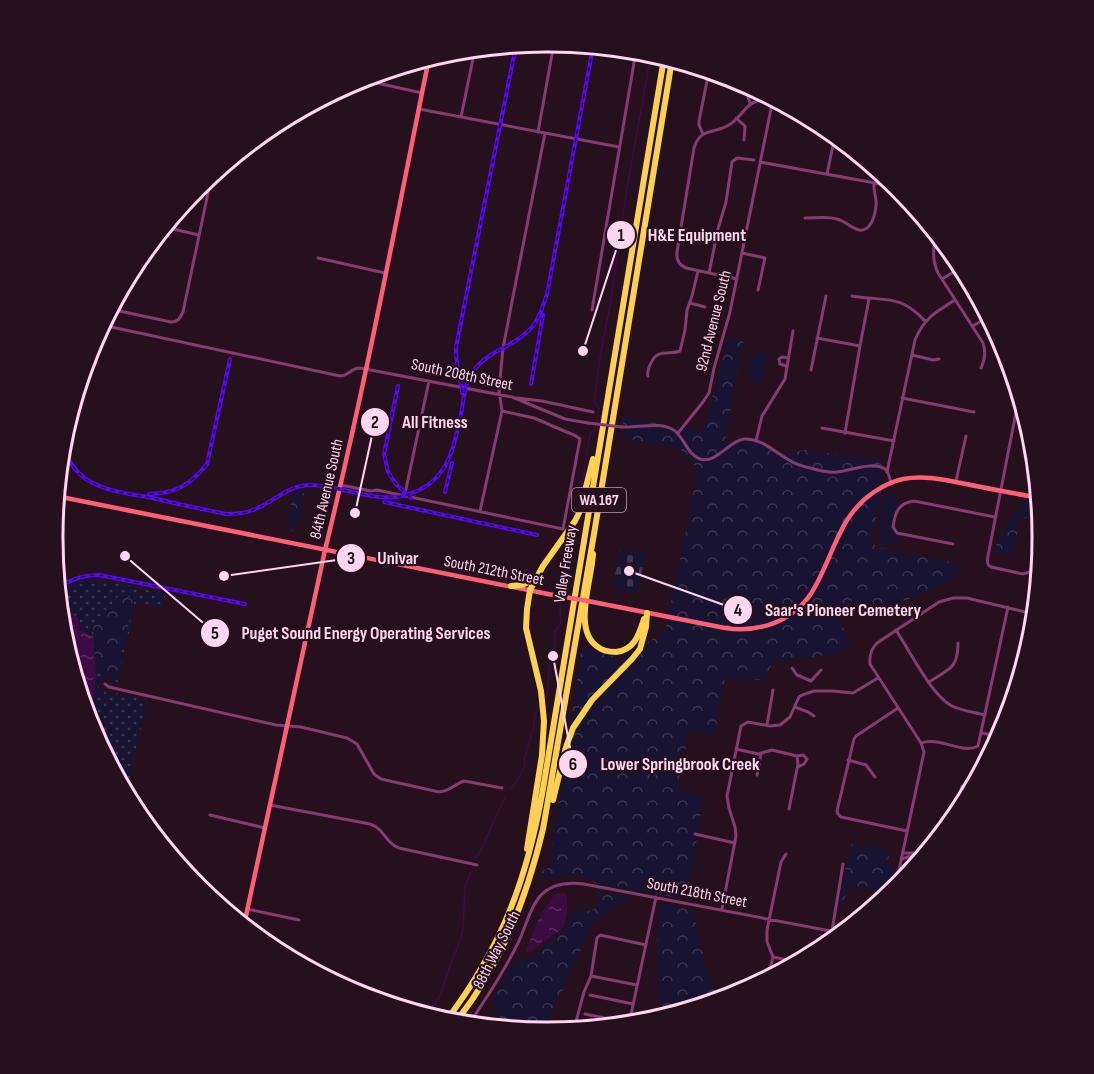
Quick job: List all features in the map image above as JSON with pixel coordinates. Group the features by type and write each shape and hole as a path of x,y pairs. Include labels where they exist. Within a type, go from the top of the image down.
{"highway":[{"name":"Valley Freeway","path":"453,1012 491,953 506,921 523,876 537,822 663,67"},
{"name":"Valley Freeway","path":"462,1014 482,985 511,930 531,877 543,829 671,69"},
{"path":"523,876 544,729 541,691 525,618 530,590 564,532 575,521 582,505 601,436"},
{"path":"594,534 585,621 586,632 590,640 606,651 616,652 625,649 636,640 647,613"},
{"path":"511,586 522,585 538,577"},
{"path":"543,829 573,728 592,700 640,649 647,613"}],"main road":[{"name":"84th Avenue South","path":"246,916 366,369 427,68"},
{"path":"891,483 901,479 919,477 1029,496"},
{"name":"South 212th Street","path":"65,498 740,630 764,627 785,618 800,606 811,594 838,536 853,511 871,494 891,483"}],"street":[{"path":"538,132 552,52"},
{"path":"461,117 473,59"},
{"path":"592,310 634,61"},
{"path":"703,134 699,121 707,80"},
{"path":"378,83 422,93"},
{"path":"748,96 750,103"},
{"path":"737,279 686,268 678,262 677,252 695,144 703,134 729,125 750,103 759,101"},
{"name":"92nd Avenue South","path":"678,433 709,393 730,312 771,108"},
{"path":"419,110 619,147"},
{"path":"736,118 745,126 744,140"},
{"path":"480,512 502,411 499,390 503,348 545,133"},
{"path":"827,174 833,146"},
{"path":"709,273 726,202 732,162 737,158 754,160"},
{"path":"760,162 878,184"},
{"path":"804,218 824,217 841,220 859,230 866,228 872,223 876,211 874,183"},
{"path":"119,311 171,322 178,320 183,312 209,190"},
{"path":"174,229 199,235"},
{"path":"934,246 933,261 938,273 984,347 985,359 981,368"},
{"path":"742,253 765,258 758,290"},
{"path":"318,258 385,273"},
{"path":"648,376 648,367 654,357 660,353 678,352 681,349 686,314 698,271"},
{"path":"942,279 953,272"},
{"path":"811,370 826,296"},
{"path":"852,296 869,299 881,298 906,304 925,321"},
{"path":"845,433 869,299"},
{"path":"887,472 911,355 918,333 925,321 955,300"},
{"path":"690,303 705,307"},
{"path":"973,326 981,321"},
{"name":"South 208th Street","path":"110,327 340,376 356,368 366,369 500,394 565,418 588,423 622,427 662,426 678,433"},
{"path":"756,441 761,419 784,381 793,331"},
{"path":"817,338 860,346"},
{"path":"911,355 933,360 939,359"},
{"path":"787,366 778,361 782,357 788,358"},
{"path":"403,496 429,381"},
{"path":"512,397 593,412"},
{"path":"902,398 974,412"},
{"path":"341,484 480,512 564,532 580,439 534,418 502,411"},
{"path":"1016,415 987,561 991,567 1023,574 1030,572"},
{"path":"822,428 894,441"},
{"path":"678,433 693,455 705,460 745,439 765,444 789,460 817,470 838,472 868,466 882,468 887,472 891,483"},
{"path":"956,482 966,436"},
{"path":"953,544 899,534 893,526 896,513 903,504 914,501 996,517"},
{"path":"900,869 924,752 921,743 870,664 872,649 877,643 939,602 953,598 966,598 1025,612"},
{"path":"921,743 931,741 970,749 977,748 1008,607"},
{"path":"896,630 938,695 953,706 985,715"},
{"path":"929,682 955,663 958,643"},
{"path":"792,668 797,675 811,681 821,670"},
{"path":"722,909 735,843 735,827 727,796 743,724 748,722 775,726 784,723 790,717 802,695 814,691 853,693 878,678"},
{"path":"105,684 109,687 269,724 347,738 357,744 375,774 385,780 439,792 464,781 502,788"},
{"path":"767,725 773,690"},
{"path":"795,707 814,716"},
{"path":"898,708 856,736 852,742 837,811 839,816 844,818 907,831"},
{"path":"981,733 989,734"},
{"path":"736,749 761,754 772,750 797,756 803,755 807,759 804,764 798,766"},
{"path":"757,775 761,754"},
{"path":"789,809 798,766 797,756"},
{"path":"848,760 866,765 875,777"},
{"path":"270,805 370,824 379,828 389,843 399,849 477,865"},
{"path":"210,815 265,828"},
{"path":"695,834 735,843"},
{"path":"771,967 773,957 766,936 781,862 786,854"},
{"path":"903,854 912,854"},
{"path":"902,859 911,856"},
{"path":"831,929 843,864"},
{"name":"South 218th Street","path":"549,889 560,884 572,883 829,931"},
{"name":"88th Way South","path":"475,1016 501,975 536,902 549,889"},
{"path":"631,1014 656,897"},
{"path":"247,909 299,920"},
{"path":"576,1020 591,976 597,938 600,935 646,945"},
{"path":"773,957 785,959"},
{"path":"591,976 637,985"},
{"path":"590,995 633,1004"},
{"path":"585,1014 603,1018"}],"green space":[{"path":"729,336 743,342 725,442 756,441 780,454 805,450 881,460 883,482 872,538 876,547 961,564 959,573 951,582 873,613 853,600 834,615 851,640 846,652 772,663 765,680 725,678 715,734 689,732 678,788 703,797 694,859 685,899 596,884 582,876 541,878 538,876 539,872 549,868 582,646 622,659 665,631 689,516 697,469 681,450 627,439 621,417 703,431"},
{"path":"769,350 763,377 756,383 751,383 750,358"},
{"path":"294,491 306,494 299,520 293,531 286,529"},
{"path":"893,492 898,506 894,513 892,530 900,536 899,542 889,546 883,545 880,535 876,534 883,497"},
{"path":"1024,501 1030,502 1031,516 1019,522 1013,555 997,554 994,549 998,538"},
{"path":"621,548 646,553 637,594 612,589"},
{"path":"82,580 103,580 166,593 163,608 136,602 117,686 111,679 101,677 98,689 147,700 129,782 112,751 88,693 72,632 66,588"},
{"path":"119,595 135,598 116,677 96,673 93,628"},
{"path":"852,843 890,851 887,864 896,867 890,880 878,891 848,886 843,906 837,905"},
{"path":"597,892 629,897 593,923 548,1022 499,1018 492,1001 512,963 535,955 565,928 570,915 574,912 597,908"},
{"path":"659,903 693,910 712,989 718,990 660,1008 657,937"}],"water":[{"path":"69,611 79,618 80,631 93,636 96,673 94,698 88,693"},
{"path":"555,894 567,894 564,927 529,953 526,950 541,914"}],"waterway":[{"path":"573,516 583,480 590,434 595,429 599,409 594,400 626,194 649,64"},
{"path":"561,594 576,524"},
{"path":"545,698 548,690 549,665 555,651 555,632 561,624 561,599"},
{"path":"510,789 525,766 524,758 534,727 535,715 540,705"},
{"path":"473,860 479,854 505,797"},
{"path":"433,1008 440,995 460,941 463,929 465,887 471,871"}],"railway":[{"path":"462,393 456,347 514,54"},
{"path":"69,460 81,475 102,487 226,514 250,511 287,491 302,486 332,487 364,495 397,497 430,484 438,476 450,456 457,433 465,389 474,370 487,358 526,333 535,323 541,311 547,294 591,55"},
{"path":"531,384 543,315"},
{"path":"149,494 175,490 189,482 207,464 230,359"},
{"path":"398,386 384,454 388,472 396,484 411,498"},
{"path":"445,492 452,463"},
{"path":"384,502 537,535"},
{"path":"65,584 77,578 99,575 245,604"}],"place":[{"name":"H&E Equipment","path":"583,351"},
{"name":"All Fitness","path":"355,513"},
{"name":"Puget Sound Energy Operating Services","path":"125,556"},
{"name":"Saar's Pioneer Cemetery","path":"629,571"},
{"name":"Univar","path":"224,576"},
{"name":"Lower Springbrook Creek","path":"553,656"}]}
